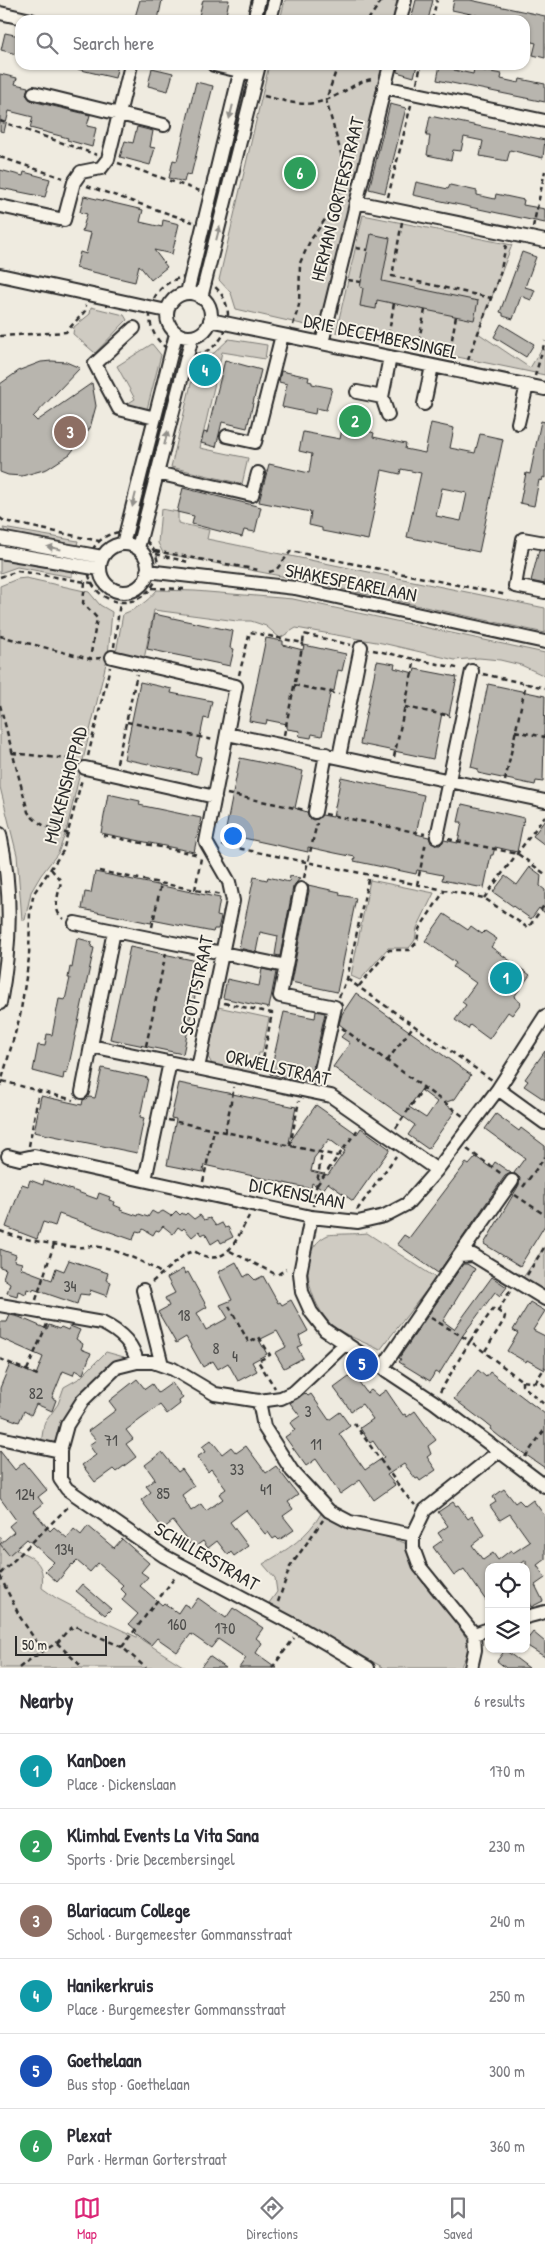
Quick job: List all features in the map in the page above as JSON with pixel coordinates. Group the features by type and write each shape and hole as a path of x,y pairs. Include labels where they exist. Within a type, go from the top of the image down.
{"street":[{"path":"255,15 258,0"},
{"path":"271,15 275,0"},
{"path":"401,15 405,0"},
{"path":"0,12 15,16"},
{"path":"0,206 64,220 74,182 81,172 101,168 108,159 130,70"},
{"path":"187,293 242,70"},
{"path":"201,298 257,70"},
{"name":"HERMAN GORTERSTRAAT","path":"322,343 389,70"},
{"path":"385,85 414,94 545,121"},
{"path":"34,93 164,125"},
{"path":"213,186 228,189"},
{"path":"357,198 385,208 545,241"},
{"path":"0,275 167,311"},
{"path":"187,293 201,298 209,308 210,320 204,332 192,337 176,334 168,324 167,311 176,298 187,293"},
{"name":"DRIE DECEMBERSINGEL","path":"210,320 545,389"},
{"path":"134,328 95,364 119,409 155,418"},
{"path":"123,544 176,334"},
{"path":"227,436 255,442 285,335"},
{"path":"138,548 192,337"},
{"path":"387,357 382,397 388,415"},
{"path":"424,404 432,366"},
{"path":"518,422 529,386"},
{"path":"357,392 382,397"},
{"path":"157,473 252,495 258,473"},
{"path":"0,538 101,563"},
{"path":"545,543 522,539 515,586 545,592"},
{"path":"123,544 138,548 146,558 147,571 142,583 130,591 123,592 109,587 104,582 101,563 111,548 123,544"},
{"path":"0,552 101,563"},
{"name":"SHAKESPEARELAAN","path":"147,571 294,588 545,642"},
{"path":"317,812 351,696 361,647"},
{"path":"112,657 236,686 206,842"},
{"path":"436,837 472,671"},
{"path":"226,738 282,745 545,801"},
{"path":"85,768 215,794"},
{"path":"0,834 6,862 9,911 7,958 0,1003"},
{"name":"SCOTTSTRAAT","path":"198,1068 232,897 230,882 206,842"},
{"path":"301,889 280,996 335,1007 321,1070"},
{"path":"75,923 286,966"},
{"path":"82,1092 114,931"},
{"name":"DICKENSLAAN","path":"8,1156 20,1159 34,1156 311,1217 358,1222 384,1216 407,1204 437,1170 499,1087 545,1016"},
{"name":"ORWELLSTRAAT","path":"91,1046 332,1096 437,1170"},
{"path":"145,1180 170,1062"},
{"path":"499,1087 545,1122"},
{"path":"383,1367 459,1256 512,1189"},
{"path":"311,1217 300,1272 302,1292 311,1312 325,1330 434,1402 545,1486"},
{"path":"459,1256 473,1255 545,1298"},
{"path":"144,1290 162,1365"},
{"path":"0,1305 102,1323 117,1330 135,1350 137,1362"},
{"name":"SCHILLERSTRAAT","path":"346,1343 294,1392 281,1398 259,1401 215,1394 173,1369 153,1362 137,1362 117,1367 83,1400 67,1425 60,1452 60,1479 67,1489 164,1556 300,1628 368,1668"},
{"path":"259,1401 264,1426 292,1471 329,1511 350,1522 413,1534"},
{"path":"0,1438 60,1452"},
{"path":"471,1668 475,1650 474,1634 420,1567 413,1548 413,1534 425,1510 498,1452"},
{"path":"530,1616 545,1612"},
{"path":"474,1634 485,1630"}],"path":[{"path":"372,15 382,0"},
{"path":"433,15 437,0"},
{"path":"285,335 297,317 300,263 310,242 331,211 340,190 342,157 326,100 336,70"},
{"path":"385,208 420,70"},
{"path":"252,94 304,106 326,100 358,83 373,79 385,85"},
{"path":"0,157 204,226"},
{"path":"531,238 545,171"},
{"path":"340,190 357,198"},
{"path":"404,212 392,276 491,298"},
{"path":"464,372 500,274 508,233"},
{"path":"192,277 206,280 217,288 224,299 228,312 227,324 222,337 213,347 201,353 188,355 172,351 162,343 154,332 151,320 151,307 155,297 166,285 181,278 192,277"},
{"path":"0,336 66,332 85,311 89,294"},
{"path":"387,357 394,303"},
{"path":"415,362 424,310"},
{"path":"447,369 456,316"},
{"path":"529,386 545,341"},
{"path":"0,518 4,522 99,541"},
{"path":"269,572 276,570 291,550 516,596"},
{"path":"154,551 259,570"},
{"path":"0,577 18,571 85,582 83,603 97,618 90,659"},
{"name":"MULKENSHOFPAD","path":"0,1086 20,1016 29,958 30,911 34,893 63,851 112,657 120,602 102,595 92,583 85,582"},
{"path":"0,636 90,659 112,657"},
{"path":"282,745 303,643"},
{"path":"392,768 415,659"},
{"path":"115,775 139,663"},
{"path":"503,792 526,683"},
{"path":"294,685 351,696"},
{"path":"0,705 28,812 34,821 44,827 68,834"},
{"path":"404,707 462,719"},
{"path":"126,722 226,738"},
{"path":"516,731 545,737"},
{"path":"12,753 82,761 85,768"},
{"path":"215,794 317,812 427,835 417,885"},
{"path":"301,889 309,863 317,812"},
{"path":"484,898 545,816"},
{"path":"103,835 202,856"},
{"path":"436,837 518,854 545,874"},
{"path":"195,890 206,842 484,898 528,928 545,904"},
{"path":"51,869 61,881 56,908 58,915 62,919 75,923"},
{"path":"99,871 232,897"},
{"path":"335,1007 347,979 369,875"},
{"path":"150,938 161,883"},
{"path":"358,986 389,950 410,950 417,942 419,929 445,890"},
{"path":"144,1057 168,942"},
{"path":"347,979 499,1087"},
{"path":"212,1001 272,1013 259,1081"},
{"path":"332,1021 473,1123"},
{"path":"387,1061 414,1025"},
{"path":"225,1132 236,1076"},
{"path":"2,1081 73,1100 82,1092"},
{"path":"389,1137 424,1088"},
{"path":"290,1146 301,1090"},
{"path":"27,1157 39,1091"},
{"path":"158,1117 338,1156"},
{"path":"317,1185 365,1120"},
{"path":"201,1193 214,1130"},
{"path":"458,1143 545,1215"},
{"path":"349,1222 403,1146"},
{"path":"311,1217 322,1153"},
{"path":"512,1189 545,1156"},
{"path":"144,1290 161,1273 185,1254 194,1251 204,1257 217,1257 230,1251 256,1205"},
{"path":"0,1231 19,1238 78,1247 93,1246 124,1254 144,1262 161,1273"},
{"path":"33,1310 54,1244"},
{"path":"498,1311 545,1246"},
{"path":"230,1251 277,1275 286,1269"},
{"path":"229,1306 249,1343 260,1337 270,1355 258,1361 281,1398"},
{"path":"434,1402 470,1341 494,1308 504,1316 504,1320 485,1351"},
{"path":"421,1312 485,1351 522,1381 536,1382 545,1386"},
{"path":"27,1370 51,1314"},
{"path":"0,1358 40,1376"},
{"path":"536,1382 545,1367"},
{"path":"522,1381 522,1385 545,1405"},
{"path":"354,1423 404,1493 413,1504 425,1510"},
{"path":"522,1460 545,1429"},
{"path":"42,1650 20,1618 0,1575 78,1497"},
{"path":"274,1614 290,1567 329,1511"},
{"path":"122,1647 183,1567"},
{"path":"19,1668 42,1650 57,1643 66,1630 75,1626 122,1647 146,1668"},
{"path":"272,1668 300,1628"},
{"path":"57,1643 83,1668"}],"shaded area":[{"path":"285,0 399,0 395,15 281,15"},
{"path":"268,70 382,70 319,328 236,309 231,293 219,280"},
{"path":"363,215 512,245 478,333 530,368 541,350 545,349 545,375 336,332"},
{"path":"91,307 124,315 127,320 95,353 73,334 74,327 90,314"},
{"path":"229,339 267,345 265,359 222,352 200,448 248,458 242,484 171,467 197,359 214,353"},
{"path":"152,344 161,355 147,409 127,404 135,399 117,366"},
{"path":"161,509 178,512 178,523 209,530 207,539 545,608 545,633 296,579 163,553 158,543"},
{"path":"3,528 78,541 76,549 6,533"},
{"path":"0,558 72,568 72,577 17,567 0,573"},
{"path":"26,578 89,592 100,605 112,612 108,655 66,832 58,853 31,892 25,920 22,920 17,855 0,787 0,586 17,579"},
{"path":"157,590 195,591 293,599 545,653 545,676 521,665 500,660 479,658 455,660 382,643 296,628 280,638 266,626 251,621 237,621 154,610 144,659 116,653 123,614 142,604"},
{"path":"370,880 434,893 417,928 415,940 409,948 388,948 360,980 351,976"},
{"path":"218,1007 269,1018 262,1053 259,1053 255,1073 212,1064 208,1057"},
{"path":"367,1233 436,1278 380,1350 332,1325 317,1305 309,1278 308,1265 311,1253 317,1243 328,1235"},
{"path":"545,1246 545,1297 520,1282"},
{"path":"106,1352 124,1357 100,1376 82,1396 55,1446 41,1443 44,1424 58,1404 64,1387 80,1378"},
{"path":"322,1512 348,1525 405,1543 417,1573 469,1643 466,1656 460,1668 384,1668 269,1603 277,1592 275,1578 263,1564 304,1536"},
{"path":"0,1537 36,1561 42,1576 42,1588 56,1598 139,1638 186,1668 0,1668"}],"building":[{"path":"140,0 162,0 159,15 136,15"},
{"path":"203,0 229,0 226,15 199,15"},
{"path":"416,0 433,0 429,15 412,15"},
{"path":"454,0 470,0 545,16 545,58 533,55 536,43 530,42 530,15 476,15 452,10"},
{"path":"5,33 15,35 15,54 1,50"},
{"path":"81,70 117,70 115,78"},
{"path":"152,70 173,73 168,91 148,86"},
{"path":"397,70 416,70 414,77 397,72"},
{"path":"439,70 454,70 473,74 474,70 480,70 502,74 501,79 519,83 520,79 545,84 545,102 437,80"},
{"path":"0,74 17,78 15,84 28,87 26,95 32,101 90,115 87,126 96,128 92,147 67,140 68,138 30,128 33,117 9,111 4,132 0,131"},
{"path":"196,82 213,86 191,175 186,174 184,182 169,178 173,160 177,161"},
{"path":"390,104 406,108 385,193 369,189"},
{"path":"430,116 545,140 543,158 510,150 507,161 480,156 483,141 464,137 461,151 453,150 451,160 427,155 430,136 426,136"},
{"path":"137,127 153,131 150,147 155,148 150,165 120,157 125,141 133,143"},
{"path":"0,170 23,176 24,172 50,179 45,197 0,188"},
{"path":"416,182 448,189 450,185 477,191 477,195 495,199 496,194 524,200 523,205 545,209 545,223 413,195"},
{"path":"84,196 143,210 140,222 162,227 163,220 179,224 172,254 154,250 167,267 151,280 139,265 135,282 76,268 80,252 86,254 91,233 82,231 87,214 80,212"},
{"path":"371,234 390,238 382,281 478,301 474,320 377,300 376,309 360,306 363,288 360,287"},
{"path":"522,252 536,257 525,287 535,290 531,300 521,296 513,319 503,316 503,313 500,312"},
{"path":"501,324 534,344 526,357 494,337"},
{"path":"225,360 261,370 247,428 222,422 216,447 201,443 204,432 207,433"},
{"path":"41,362 66,362 80,368 33,417 37,421 92,383 96,406 90,428 70,454 47,469 22,476 8,475 0,472 0,384 20,370"},
{"path":"281,371 309,377 308,381 312,382 312,384 332,388 326,410 316,408 315,414 282,407 287,384 279,382"},
{"path":"345,414 370,419 368,431 374,433 373,437 406,444 405,449 425,453 431,423 454,428 450,448 475,453 480,434 503,439 479,552 407,537 421,473 401,469 400,474 382,470 368,540 322,531 322,528 309,525 311,512 259,502 269,464 309,473 312,454 299,451 303,432 340,439","holes":["442,488 467,493 461,521 436,516"]},
{"path":"541,421 545,422 545,478 543,477 542,481 539,480 534,506 520,503 526,473 530,474"},
{"path":"183,488 261,507 255,532 244,530 242,537 192,524 194,516 177,512"},
{"path":"539,550 545,551 545,584 531,581"},
{"path":"154,614 233,631 230,648 234,649 230,666 147,649"},
{"path":"266,638 283,641 283,645 303,650 304,645 346,654 342,671 338,670 334,691 331,690 322,736 312,734 311,738 299,736 300,731 287,729 287,724 267,720 266,724 249,721"},
{"path":"377,661 395,664 394,668 414,673 415,669 457,677 449,715 442,713 433,759 360,744"},
{"path":"140,682 172,689 171,693 212,701 208,719 204,718 196,756 201,757 197,774 124,759"},
{"path":"488,684 545,696 543,782 536,781 535,785 478,773 478,769 471,767"},
{"path":"240,758 303,771 295,808 307,812 309,818 313,820 318,819 322,815 333,817 341,777 424,795 416,834 429,837 431,843 435,845 440,845 444,840 458,843 462,822 458,822 462,804 524,818 517,852 495,847 493,855 491,855 484,888 442,880 443,875 417,870 416,874 354,861 355,857 308,847 308,852 225,834"},
{"path":"108,794 140,801 139,805 201,818 194,852 101,833"},
{"path":"545,820 545,845 533,836"},
{"path":"530,867 541,875 540,886 545,890 545,913 539,908 531,919 493,892 505,876 517,885"},
{"path":"95,872 220,898 217,916 221,917 218,929 214,929 213,932 152,920 151,923 82,909 85,892 91,893"},
{"path":"290,876 300,878 293,887 280,956 275,955 278,936 260,932 256,952 239,948 254,877 267,880 268,877 289,882"},
{"path":"308,885 340,892 339,895 356,898 337,992 291,982 309,891"},
{"path":"444,914 468,930 471,926 482,934 485,931 497,939 491,947 530,975 514,997 521,1003 512,1015 508,1012 489,1039 470,1025 468,1029 455,1020 466,1005 462,1002 476,983 453,967 456,963 425,941"},
{"path":"77,938 92,942 91,947 94,948 67,1074 64,1073 63,1079 33,1071 38,1045 45,1046 47,1034 52,1035 59,999 65,1000"},
{"path":"130,947 202,962 183,1054 110,1039"},
{"path":"262,969 276,972 269,1008 223,998 227,979 259,986"},
{"path":"356,993 471,1075 455,1099 444,1103 455,1111 428,1149 408,1135 415,1125 333,1067 350,1043 341,1037 347,1030 339,1024 342,1014","holes":["421,1090 437,1102 426,1118 409,1107"]},
{"path":"316,1011 325,1013 313,1068 313,1083 270,1074 284,1012 315,1018"},
{"path":"545,1051 545,1100 524,1086 528,1081 525,1079"},
{"path":"102,1068 148,1078 140,1117 144,1118 137,1153 34,1132 41,1096 82,1105 83,1100 89,1097 95,1098"},
{"path":"179,1083 296,1107 289,1143 316,1105 357,1134 361,1128 390,1149 353,1201 328,1183 323,1190 312,1183 311,1189 204,1165 203,1172 167,1165 176,1119 171,1118","holes":["329,1139 345,1151 328,1175 311,1171 314,1158"]},
{"path":"496,1114 519,1131 521,1128 545,1146 545,1225 520,1266 484,1244 519,1185 520,1178 514,1173 525,1158 485,1129"},
{"path":"476,1157 491,1168 495,1162 511,1173 505,1176 438,1273 397,1244 404,1235 409,1238 466,1163 469,1165"},
{"path":"30,1180 43,1185 44,1180 97,1199 99,1193 110,1197 109,1200 115,1202 114,1205 121,1208 120,1210 138,1216 139,1214 148,1217 152,1211 157,1214 163,1211 171,1216 176,1211 180,1215 187,1213 194,1219 200,1215 204,1220 210,1218 216,1226 222,1223 225,1228 228,1227 233,1237 221,1243 219,1239 211,1244 205,1233 202,1235 199,1231 192,1237 184,1228 182,1230 178,1227 173,1234 163,1226 159,1231 156,1230 153,1235 143,1229 141,1232 136,1231 133,1240 59,1214 55,1226 43,1222 37,1239 6,1227 22,1184 28,1186"},
{"path":"0,1249 16,1255 14,1261 22,1263 20,1268 52,1280 56,1268 64,1271 69,1260 108,1273 106,1280 111,1282 107,1296 90,1290 89,1295 80,1294 77,1304 33,1289 33,1291 27,1289 26,1294 18,1291 17,1296 7,1293 10,1283 3,1278 6,1269 0,1267"},
{"path":"236,1262 244,1277 249,1274 255,1280 263,1276 278,1303 280,1302 282,1305 291,1300 308,1331 299,1336 302,1345 297,1347 303,1358 284,1368 275,1353 286,1347 277,1331 259,1340 267,1354 252,1362 257,1371 238,1381 228,1363 218,1369 213,1361 203,1367 186,1337 176,1343 158,1312 169,1306 165,1298 175,1293 167,1278 183,1269 185,1274 188,1272 207,1307 197,1313 206,1330 228,1318 220,1305 232,1300 218,1272"},
{"path":"463,1264 467,1264 475,1269 443,1321 454,1329 492,1277 507,1287 500,1296 495,1292 463,1335 439,1374 435,1372 430,1381 399,1362 401,1359 399,1358"},
{"path":"530,1302 545,1311 533,1330 545,1336 545,1370 507,1351 518,1333 513,1330"},
{"path":"10,1315 47,1329 49,1325 68,1330 70,1326 80,1330 76,1339 83,1344 81,1349 91,1353 83,1374 75,1370 73,1375 63,1371 52,1398 56,1400 52,1411 36,1404 31,1415 24,1411 19,1422 0,1415 0,1388 10,1364 36,1375 43,1357 0,1338 0,1322 7,1322"},
{"path":"478,1370 486,1377 490,1372 545,1414 545,1468 500,1437 490,1429 491,1427 454,1399"},
{"path":"353,1374 367,1393 371,1390 378,1396 386,1390 403,1415 405,1414 407,1417 415,1411 436,1440 428,1446 431,1454 427,1457 436,1470 420,1481 418,1478 416,1479 404,1464 387,1475 395,1485 374,1500 360,1480 340,1494 316,1459 306,1466 285,1437 295,1430 290,1423 300,1416 290,1403 305,1393 308,1396 311,1394 329,1420 340,1412 350,1426 339,1434 365,1470 384,1457 373,1441 370,1443 360,1428 373,1419 362,1404 351,1411 334,1388"},
{"path":"137,1379 145,1389 152,1384 158,1393 172,1383 183,1398 179,1401 180,1404 167,1414 160,1405 126,1430 133,1439 126,1444 136,1457 116,1472 113,1469 95,1482 82,1465 96,1455 89,1445 96,1440 88,1431 116,1410 109,1401"},
{"path":"211,1440 222,1454 231,1447 236,1453 246,1446 266,1473 276,1466 298,1495 288,1502 293,1509 283,1516 294,1530 279,1540 276,1537 273,1539 268,1532 265,1534 246,1510 230,1522 248,1546 234,1556 231,1552 228,1555 217,1541 208,1548 203,1541 193,1548 173,1521 163,1529 141,1500 151,1492 146,1486 155,1479 145,1465 162,1452 178,1472 182,1469 194,1486 182,1495 191,1511 201,1504 206,1511 223,1499 219,1494 226,1489 211,1469 208,1472 197,1457 205,1452 202,1447"},
{"path":"0,1451 15,1470 24,1462 47,1490 38,1497 43,1504 34,1511 50,1531 54,1527 67,1538 74,1529 81,1535 88,1526 114,1548 122,1539 149,1563 141,1572 148,1577 140,1586 162,1605 164,1603 178,1613 184,1604 191,1608 198,1598 226,1618 233,1608 263,1628 256,1638 262,1643 256,1653 277,1668 239,1668 246,1658 218,1639 211,1648 191,1634 177,1652 157,1638 151,1645 135,1633 137,1631 129,1624 138,1614 122,1600 126,1594 120,1588 123,1585 98,1563 90,1572 77,1561 72,1564 57,1582 45,1571 54,1562 27,1539 9,1555 0,1544 14,1532 9,1526 16,1520 0,1498"},
{"path":"504,1489 515,1503 519,1500 525,1506 533,1500 545,1516 545,1559 537,1565 545,1578 535,1585 543,1601 531,1607 530,1563 526,1563 526,1560 522,1563 485,1563 485,1599 464,1569 454,1576 433,1547 443,1540 438,1533 448,1526 438,1512 453,1502 456,1506 458,1505 468,1519 472,1516 485,1535 472,1545 483,1560 493,1553 498,1560 511,1550 513,1553 530,1542 510,1514 500,1520 490,1506 496,1502 493,1497"},
{"path":"82,1584 111,1609 105,1615 76,1591"},
{"path":"533,1632 545,1642 545,1657 530,1648 530,1636"},
{"path":"503,1653 509,1653 529,1668 506,1668 497,1661"},
{"path":"209,1656 226,1668 200,1668"}],"place":[{"name":"Plexat","path":"300,173"},
{"name":"Hanikerkruis","path":"205,370"},
{"name":"Klimhal Events La Vita Sana","path":"355,421"},
{"name":"Blariacum College","path":"70,432"},
{"name":"KanDoen","path":"506,978"},
{"name":"Goethelaan","path":"362,1364"}]}
